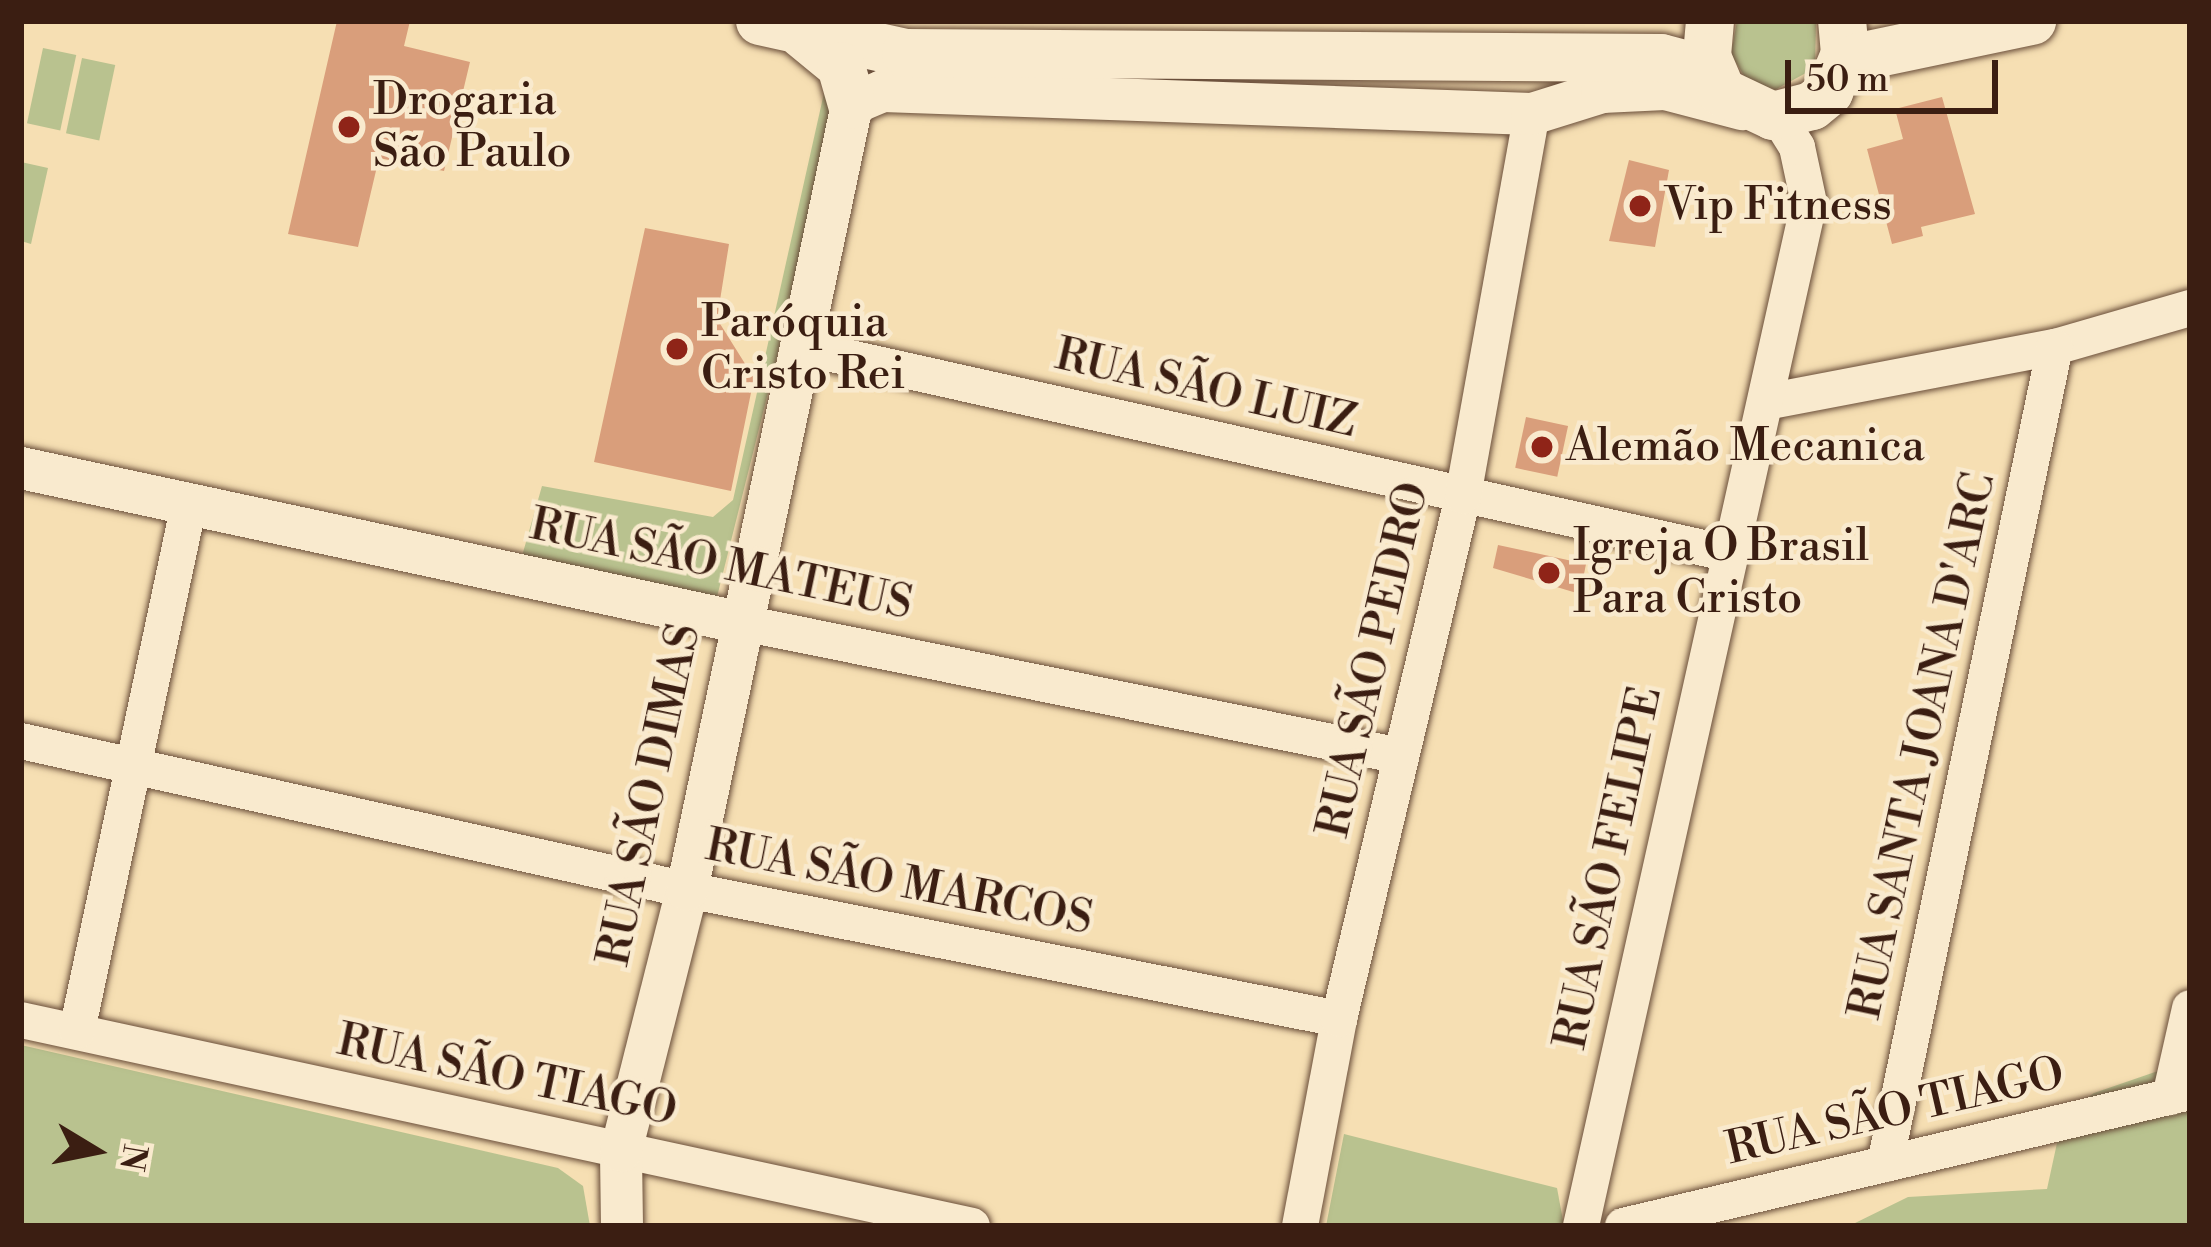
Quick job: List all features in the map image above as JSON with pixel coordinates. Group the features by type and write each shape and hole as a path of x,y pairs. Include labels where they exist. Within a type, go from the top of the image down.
{"main road":[{"path":"1471,21 1483,47 1510,58"},
{"path":"1710,21 1707,57 1752,107"},
{"path":"1841,73 1842,21"},
{"path":"781,28 902,52 1673,59 1752,107 1813,106 1859,57 2032,21"},
{"path":"781,28 841,66 852,104"},
{"path":"852,104 867,79 902,52"}],"street":[{"path":"852,104 884,91 1532,113 1634,89 1752,107"},
{"name":"RUA SÃO DIMAS","path":"622,1226 621,1151 687,890 738,622 805,348 852,104"},
{"name":"RUA SÃO FELIPE","path":"1581,1226 1726,554 1766,402 1809,203 1797,147 1752,107"},
{"name":"RUA SÃO PEDRO","path":"1300,1226 1339,1019 1463,496 1532,113"},
{"path":"1766,402 2055,347 2190,308"},
{"name":"RUA SANTA JOANA D'ARC","path":"1885,1164 2055,347"},
{"name":"RUA SÃO LUIZ","path":"805,348 1726,554"},
{"name":"RUA SÃO MATEUS","path":"21,468 738,622 1401,756"},
{"path":"77,1031 189,504"},
{"name":"RUA SÃO MARCOS","path":"21,741 687,890 1339,1019"},
{"path":"2180,1094 2190,1008"},
{"name":"RUA SÃO TIAGO","path":"21,1020 972,1226"},
{"name":"RUA SÃO TIAGO","path":"1623,1226 2180,1094"}],"green space":[{"path":"1737,21 1816,21 1815,68 1775,90 1746,79 1731,54"},
{"path":"43,48 76,55 60,130 27,123"},
{"path":"82,58 115,65 99,140 66,133"},
{"path":"828,75 845,84 717,597 522,556 542,486 713,517 733,500"},
{"path":"21,162 48,168 31,244 21,241"},
{"path":"21,1045 558,1168 583,1186 590,1226 21,1226"},
{"path":"2190,1060 2190,1226 1849,1226 1908,1197 2047,1189 2057,1143 2051,1122 2094,1093"},
{"path":"1344,1134 1557,1188 1564,1226 1326,1226"}],"building":[{"name":"Drogaria São Paulo","path":"337,21 410,21 404,46 470,62 444,171 379,158 358,247 288,234"},
{"path":"1942,97 1975,214 1921,227 1923,236 1892,244 1867,149 1903,139 1895,109"},
{"name":"Vip Fitness","path":"1629,160 1669,170 1655,247 1609,241"},
{"name":"Paróquia Cristo Rei","path":"645,228 729,244 717,319 754,378 731,491 594,462"},
{"name":"Alemão Mecanica","path":"1526,417 1568,426 1557,477 1515,468"},
{"name":"Igreja O Brasil Para Cristo","path":"1498,545 1586,564 1580,594 1493,568"}],"place":[{"name":"Drogaria São Paulo","path":"349,127"},
{"name":"Vip Fitness","path":"1640,206"},
{"name":"Paróquia Cristo Rei","path":"677,349"},
{"name":"Alemão Mecanica","path":"1542,447"},
{"name":"Igreja O Brasil Para Cristo","path":"1549,573"}]}
